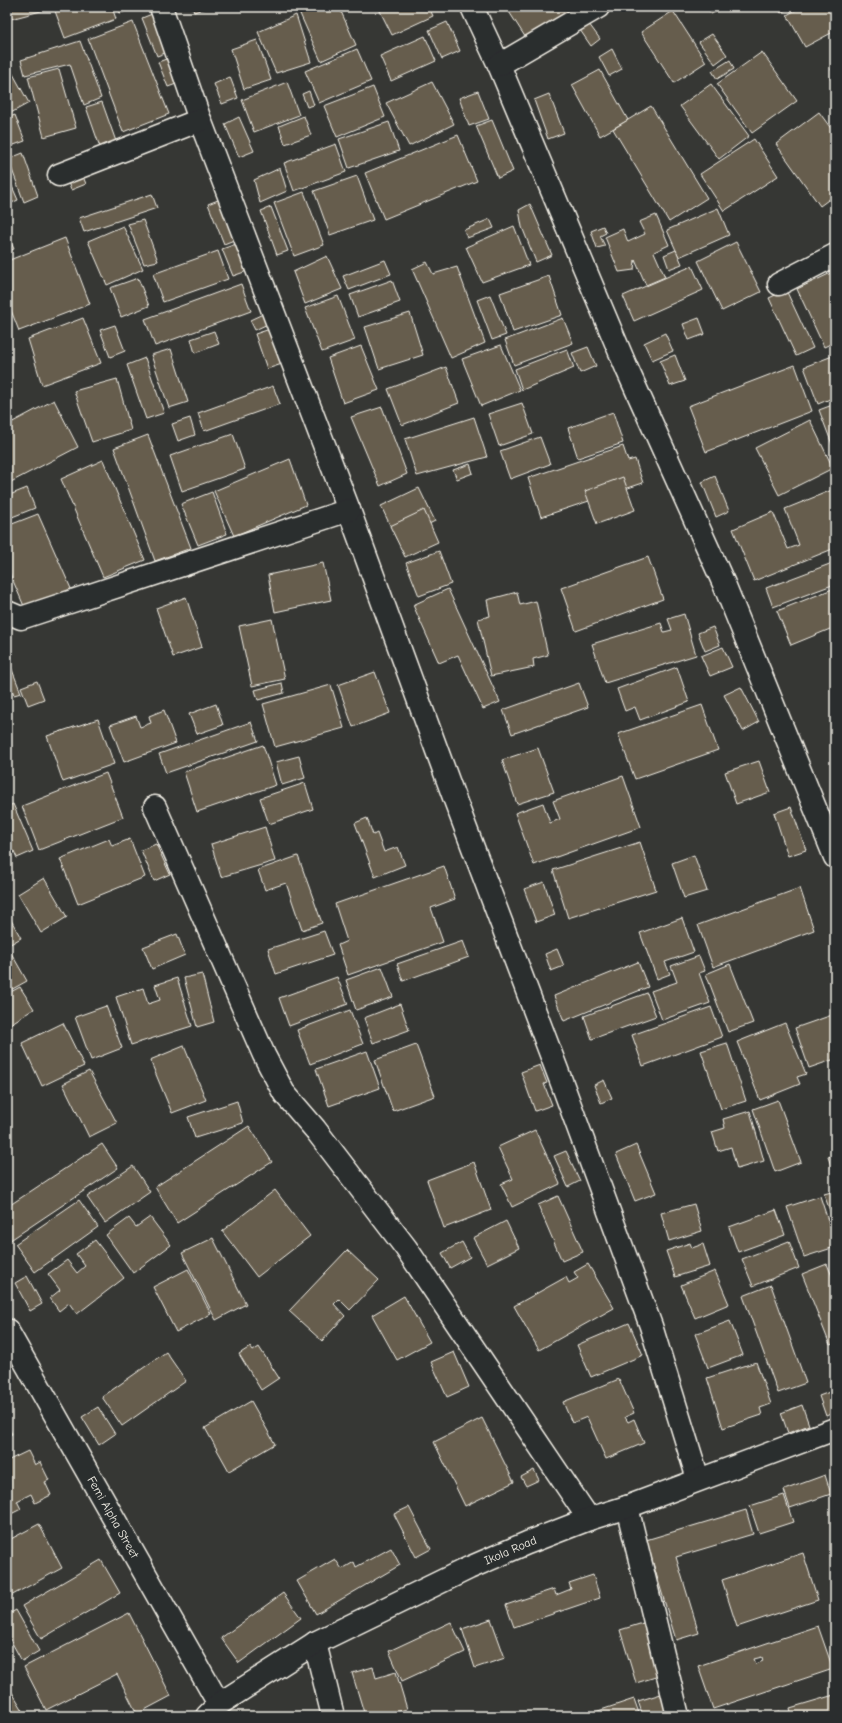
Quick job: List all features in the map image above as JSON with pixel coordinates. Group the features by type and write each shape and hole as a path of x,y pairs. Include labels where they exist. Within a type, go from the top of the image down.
{"street":[{"path":"161,7 200,120 349,510 455,800 563,1086 651,1326 698,1479"},
{"path":"472,7 499,65 627,369 724,584 835,857"},
{"path":"499,65 598,7"},
{"path":"58,175 200,120"},
{"path":"779,284 835,255"},
{"path":"7,612 21,618 349,510"},
{"path":"155,807 264,1055 284,1093 315,1129 406,1248 589,1519"},
{"name":"Femi Alpha Street","path":"7,1330 213,1710"},
{"name":"Ikola Road","path":"213,1710 315,1643 469,1568 527,1543 589,1519 627,1507 698,1479 835,1429"},
{"path":"627,1507 678,1716"},
{"path":"315,1643 333,1716"}],"building":[{"path":"7,7 56,7 7,20"},
{"path":"65,7 112,7 116,19 65,38 55,11"},
{"path":"118,7 140,7 120,13"},
{"path":"192,7 209,7 194,12"},
{"path":"297,7 339,7 356,45 321,61"},
{"path":"378,7 429,7 433,16 392,35"},
{"path":"506,7 591,7 531,46"},
{"path":"708,7 728,7 711,14"},
{"path":"777,7 790,7 781,13"},
{"path":"801,7 835,7 835,31 805,47 787,15"},
{"path":"673,11 706,62 674,83 641,32"},
{"path":"152,14 168,52 157,56 142,18"},
{"path":"296,15 311,62 276,73 258,32"},
{"path":"133,22 169,114 123,132 88,39"},
{"path":"447,22 460,51 442,59 429,30"},
{"path":"589,24 600,39 591,46 580,30"},
{"path":"712,34 727,55 715,64 699,42"},
{"path":"425,36 436,61 391,81 380,56"},
{"path":"257,40 271,80 244,89 231,49"},
{"path":"80,41 101,98 84,105 70,64 25,75 21,60"},
{"path":"357,49 371,81 319,103 305,71"},
{"path":"612,49 622,69 609,76 599,57"},
{"path":"762,52 797,101 752,133 717,84"},
{"path":"169,58 179,83 168,87 158,62"},
{"path":"730,60 734,69 717,79 712,71"},
{"path":"7,63 29,103 7,115"},
{"path":"835,66 835,75 831,69"},
{"path":"59,69 76,128 44,137 28,77"},
{"path":"600,70 628,120 600,136 572,85"},
{"path":"835,75 835,86 830,78"},
{"path":"230,77 238,98 222,104 214,84"},
{"path":"287,82 299,115 254,132 242,100"},
{"path":"432,82 454,124 409,146 386,103"},
{"path":"711,84 749,136 719,159 680,106"},
{"path":"373,87 385,117 337,137 324,106"},
{"path":"309,91 314,105 307,107 302,94"},
{"path":"478,91 489,119 469,126 459,98"},
{"path":"549,94 564,133 548,139 534,100"},
{"path":"102,102 118,147 102,153 86,107"},
{"path":"651,106 707,198 669,222 613,129"},
{"path":"819,112 835,134 835,195 820,206 776,144"},
{"path":"15,115 25,141 11,146 7,135 7,118"},
{"path":"304,116 311,135 285,144 279,126"},
{"path":"239,117 254,151 239,157 225,124"},
{"path":"492,120 513,171 498,178 476,126"},
{"path":"389,122 399,151 349,168 339,139"},
{"path":"458,135 477,181 384,219 365,173"},
{"path":"754,139 778,176 724,211 700,174"},
{"path":"336,144 346,172 294,191 284,163"},
{"path":"23,153 38,196 24,202 8,159"},
{"path":"280,168 287,191 260,203 254,180"},
{"path":"80,169 86,184 71,190 65,175"},
{"path":"7,175 18,200 7,205"},
{"path":"357,176 373,220 330,235 314,191"},
{"path":"304,192 324,245 294,256 274,203"},
{"path":"152,194 157,208 84,232 79,218"},
{"path":"223,198 239,238 224,244 208,204"},
{"path":"530,204 552,255 536,262 522,227 519,210"},
{"path":"271,207 288,251 277,255 261,211"},
{"path":"718,208 729,235 679,257 667,230"},
{"path":"656,215 669,245 654,252 665,277 646,285 635,260 634,270 619,272 605,237 623,229 628,242 645,234 639,222"},
{"path":"490,219 494,228 467,238 464,230"},
{"path":"143,220 158,261 144,264 128,224"},
{"path":"123,226 143,269 107,285 88,241"},
{"path":"514,226 529,265 482,282 466,247"},
{"path":"603,226 606,233 600,236 605,246 597,248 591,231"},
{"path":"7,234 14,249 7,252"},
{"path":"65,238 90,304 19,331 7,300 7,261"},
{"path":"736,242 761,292 722,311 698,261"},
{"path":"239,243 250,270 233,276 222,249"},
{"path":"676,250 682,264 669,269 664,255"},
{"path":"218,251 228,279 163,302 153,274"},
{"path":"327,256 342,289 305,304 293,272"},
{"path":"385,260 391,274 349,290 343,276"},
{"path":"427,262 433,274 457,267 485,343 451,358 412,269"},
{"path":"692,266 703,290 634,321 623,296"},
{"path":"833,272 835,278 835,342 824,347 797,289"},
{"path":"549,276 562,315 513,332 500,293"},
{"path":"138,278 149,306 121,317 110,288"},
{"path":"392,280 400,302 358,317 350,295"},
{"path":"241,284 251,311 155,346 145,319"},
{"path":"786,290 813,348 796,356 769,298"},
{"path":"490,295 506,335 492,340 477,300"},
{"path":"338,296 355,340 322,352 305,308"},
{"path":"265,313 270,323 255,330 250,320"},
{"path":"410,313 423,355 379,369 365,327"},
{"path":"83,318 101,363 42,385 28,339"},
{"path":"563,318 573,343 514,365 505,340"},
{"path":"699,318 705,334 689,340 683,324"},
{"path":"115,325 125,351 110,357 100,330"},
{"path":"270,329 282,364 267,369 255,334"},
{"path":"214,331 219,344 195,353 191,339"},
{"path":"665,333 673,351 652,360 644,343"},
{"path":"501,345 520,390 481,406 462,359"},
{"path":"361,346 379,390 343,403 328,358"},
{"path":"588,347 596,366 580,373 572,353"},
{"path":"171,349 188,402 169,408 151,355"},
{"path":"567,349 574,368 522,390 515,369"},
{"path":"675,355 685,381 670,386 660,361"},
{"path":"835,355 835,397 818,404 804,367"},
{"path":"145,358 164,413 146,419 127,365"},
{"path":"795,365 812,411 706,452 688,406"},
{"path":"446,367 459,403 402,425 388,389"},
{"path":"117,379 131,430 92,442 74,391"},
{"path":"273,386 280,404 204,431 198,413"},
{"path":"54,400 78,447 7,484 7,425"},
{"path":"522,403 533,434 499,446 488,414"},
{"path":"835,404 835,452 819,410"},
{"path":"382,407 407,474 380,486 351,417"},
{"path":"613,412 623,443 578,458 568,428"},
{"path":"474,417 487,457 417,476 405,439"},
{"path":"190,418 195,435 178,441 172,424"},
{"path":"810,420 833,468 779,495 755,448"},
{"path":"233,434 245,469 182,491 170,456"},
{"path":"148,435 191,548 155,561 114,448"},
{"path":"540,437 550,464 510,479 500,451"},
{"path":"623,446 628,461 635,459 643,483 541,517 528,478"},
{"path":"290,459 306,505 234,536 214,491"},
{"path":"103,460 145,560 103,577 61,479"},
{"path":"470,464 473,473 457,479 453,470"},
{"path":"715,476 729,511 716,517 702,482"},
{"path":"623,477 635,510 597,524 585,491"},
{"path":"27,488 35,508 7,519 7,496"},
{"path":"419,488 435,521 397,540 381,506"},
{"path":"832,490 835,497 835,548 754,581 733,529 773,512 788,549 799,545 785,509"},
{"path":"212,492 227,534 198,545 181,504"},
{"path":"424,510 438,542 405,557 390,526"},
{"path":"38,514 72,591 27,613 7,567 7,526"},
{"path":"439,551 451,584 419,596 406,563"},
{"path":"648,557 663,599 576,631 561,588"},
{"path":"835,562 835,584 773,607 766,588"},
{"path":"323,563 331,600 275,612 268,575"},
{"path":"835,588 835,627 791,645 777,611"},
{"path":"448,589 500,702 483,709 458,655 439,663 413,605"},
{"path":"517,592 520,605 536,601 548,655 533,659 534,667 491,676 478,619 490,616 487,600"},
{"path":"186,597 202,647 173,657 156,608"},
{"path":"684,614 696,655 605,683 592,644 661,623 664,632 672,630 668,619"},
{"path":"272,619 285,679 252,686 239,626"},
{"path":"713,627 720,645 705,651 698,633"},
{"path":"723,647 732,667 710,676 701,656"},
{"path":"11,667 21,693 14,695 12,689 7,691 7,668"},
{"path":"677,667 689,702 640,720 635,707 625,711 617,689"},
{"path":"375,672 390,713 353,727 338,685"},
{"path":"37,681 44,699 28,705 21,687"},
{"path":"282,683 284,693 258,700 255,690"},
{"path":"579,683 588,707 512,734 503,710"},
{"path":"331,685 344,728 275,747 263,704"},
{"path":"741,687 759,722 743,731 724,695"},
{"path":"216,704 223,725 197,734 189,714"},
{"path":"702,705 718,750 635,779 618,734"},
{"path":"164,710 176,743 124,762 110,725 136,716 140,727 151,723 149,716"},
{"path":"98,719 114,764 63,782 47,736"},
{"path":"251,722 258,741 166,773 159,754"},
{"path":"263,745 276,785 197,812 184,772"},
{"path":"538,748 554,792 517,804 502,760"},
{"path":"299,756 305,778 282,785 276,762"},
{"path":"759,761 770,792 736,804 725,772"},
{"path":"106,773 123,817 39,850 22,806"},
{"path":"623,776 641,827 534,865 515,813 543,803 550,823 560,819 553,801"},
{"path":"305,783 313,809 269,824 260,798"},
{"path":"13,804 33,851 17,858 14,851 7,854 7,807"},
{"path":"791,807 806,850 788,856 774,813"},
{"path":"367,818 373,835 377,833 384,852 398,847 405,865 375,877 355,823"},
{"path":"265,827 275,861 221,877 211,844"},
{"path":"109,839 112,846 130,839 145,877 78,904 60,859"},
{"path":"640,842 656,890 568,918 553,870"},
{"path":"156,844 170,874 154,881 141,850"},
{"path":"694,855 707,891 684,898 672,863"},
{"path":"298,856 322,923 302,930 286,883 265,890 258,870"},
{"path":"444,866 455,899 431,908 443,942 348,975 338,945 347,941 335,904"},
{"path":"44,878 67,917 41,933 18,894"},
{"path":"544,882 555,915 536,922 524,889"},
{"path":"800,888 814,930 713,967 698,925"},
{"path":"7,913 21,938 7,946"},
{"path":"682,918 694,952 665,962 670,974 657,979 640,933"},
{"path":"324,931 333,955 276,974 268,949"},
{"path":"177,934 185,955 152,969 143,947"},
{"path":"463,941 469,957 403,981 397,964"},
{"path":"557,949 564,966 551,971 545,954"},
{"path":"10,951 27,981 7,992 7,953"},
{"path":"699,956 705,971 699,973 710,1003 662,1020 651,991 677,982 671,966"},
{"path":"638,962 648,987 564,1021 554,996"},
{"path":"730,964 753,1023 728,1032 706,974"},
{"path":"382,967 393,997 356,1010 346,980"},
{"path":"202,974 214,1022 197,1027 184,978"},
{"path":"337,977 348,1004 289,1026 279,998"},
{"path":"177,978 192,1026 131,1045 116,997 143,988 148,1004 160,1000 155,985"},
{"path":"20,987 34,1009 7,1026 7,994"},
{"path":"647,993 656,1016 592,1039 584,1016"},
{"path":"400,1004 409,1030 373,1043 364,1018"},
{"path":"106,1006 122,1048 91,1060 75,1017"},
{"path":"711,1007 722,1037 643,1066 632,1035"},
{"path":"350,1010 363,1044 310,1064 297,1030"},
{"path":"835,1014 835,1059 809,1068 795,1028"},
{"path":"63,1023 84,1066 42,1086 22,1043"},
{"path":"785,1023 806,1074 797,1077 800,1084 760,1100 737,1042"},
{"path":"727,1043 746,1101 721,1109 701,1051"},
{"path":"416,1045 435,1096 393,1111 375,1060"},
{"path":"184,1046 206,1100 172,1113 150,1060"},
{"path":"367,1051 380,1088 329,1106 316,1069"},
{"path":"540,1065 547,1083 544,1084 552,1105 535,1111 521,1072"},
{"path":"89,1071 117,1123 89,1137 63,1084"},
{"path":"604,1080 612,1098 601,1103 594,1085"},
{"path":"778,1100 801,1162 775,1172 753,1109"},
{"path":"237,1101 243,1123 195,1138 188,1117"},
{"path":"750,1111 764,1161 737,1169 731,1147 718,1151 712,1132 725,1128 723,1119"},
{"path":"249,1126 272,1162 177,1223 155,1187"},
{"path":"535,1130 560,1184 512,1207 501,1184 513,1179 498,1147"},
{"path":"102,1144 118,1168 9,1241 7,1237 7,1207"},
{"path":"636,1145 656,1193 635,1201 616,1154"},
{"path":"566,1151 580,1181 568,1187 554,1156"},
{"path":"835,1154 835,1177 828,1157"},
{"path":"474,1162 491,1210 444,1228 427,1180"},
{"path":"133,1166 150,1192 105,1223 87,1197"},
{"path":"275,1190 310,1236 257,1277 222,1231"},
{"path":"835,1191 835,1225 824,1194"},
{"path":"558,1196 583,1252 562,1261 538,1205"},
{"path":"820,1196 835,1242 835,1247 804,1257 787,1207"},
{"path":"79,1200 98,1227 35,1272 15,1244"},
{"path":"694,1204 702,1231 669,1241 661,1213"},
{"path":"776,1210 785,1235 738,1252 729,1227"},
{"path":"150,1217 171,1245 133,1273 106,1235 129,1218 136,1227"},
{"path":"506,1221 519,1248 487,1264 473,1238"},
{"path":"213,1238 246,1304 216,1320 182,1253"},
{"path":"95,1240 124,1278 77,1314 69,1303 59,1311 50,1298 60,1290 48,1274 67,1260 77,1273 85,1266 76,1254"},
{"path":"789,1241 799,1268 753,1286 742,1259"},
{"path":"462,1242 470,1257 450,1268 442,1253"},
{"path":"690,1243 692,1248 703,1244 710,1266 675,1277 666,1251"},
{"path":"347,1250 379,1280 350,1310 339,1299 334,1304 345,1316 322,1341 289,1311"},
{"path":"588,1264 614,1308 539,1350 514,1306 566,1277 569,1283 578,1278 574,1272"},
{"path":"827,1264 835,1283 835,1307 833,1308 835,1314 835,1343 830,1345 802,1274"},
{"path":"188,1269 211,1314 176,1332 153,1287"},
{"path":"715,1271 729,1304 695,1318 681,1285"},
{"path":"27,1276 42,1304 30,1311 15,1283"},
{"path":"771,1285 806,1383 778,1393 743,1296"},
{"path":"404,1296 430,1342 397,1360 372,1315"},
{"path":"730,1321 743,1355 708,1368 695,1334"},
{"path":"629,1323 643,1355 591,1377 577,1345"},
{"path":"250,1347 253,1351 259,1347 279,1378 261,1390 239,1354"},
{"path":"166,1352 186,1381 122,1426 102,1397"},
{"path":"454,1352 469,1387 447,1397 431,1362"},
{"path":"756,1362 771,1404 760,1408 762,1415 723,1428 707,1378"},
{"path":"619,1379 634,1413 625,1417 628,1422 634,1419 644,1443 606,1459 587,1417 572,1423 563,1402"},
{"path":"835,1390 835,1412 826,1416 819,1396"},
{"path":"251,1401 275,1444 229,1471 205,1428"},
{"path":"802,1405 809,1425 788,1433 781,1413"},
{"path":"98,1407 115,1434 99,1445 82,1417"},
{"path":"482,1418 514,1482 465,1506 434,1442"},
{"path":"7,1425 12,1434 7,1436"},
{"path":"28,1451 35,1465 40,1462 49,1480 45,1482 51,1495 35,1503 31,1494 17,1501 21,1509 7,1516 7,1461"},
{"path":"534,1470 539,1480 526,1486 521,1477"},
{"path":"825,1475 831,1494 790,1508 784,1490"},
{"path":"784,1495 793,1522 759,1533 750,1506"},
{"path":"409,1507 431,1549 416,1557 394,1514"},
{"path":"746,1510 753,1534 676,1557 699,1633 676,1640 646,1540"},
{"path":"39,1524 62,1568 7,1598 7,1549 11,1547 7,1541"},
{"path":"391,1548 400,1565 316,1614 297,1581 335,1559 342,1569 354,1562 356,1567"},
{"path":"803,1553 818,1600 737,1627 722,1580"},
{"path":"101,1560 120,1593 41,1639 22,1606"},
{"path":"593,1575 600,1598 514,1627 506,1605 554,1589 556,1595 571,1589 569,1583"},
{"path":"283,1593 301,1618 239,1663 221,1638"},
{"path":"16,1610 39,1651 22,1661 7,1634 7,1615"},
{"path":"129,1613 171,1696 137,1714 117,1674 46,1710 24,1667"},
{"path":"491,1619 505,1658 475,1668 462,1629"},
{"path":"451,1622 465,1652 402,1681 389,1651"},
{"path":"643,1623 659,1676 636,1683 620,1630"},
{"path":"818,1626 833,1669 713,1709 698,1666","holes":["762,1657 763,1661 756,1664 754,1659"]},
{"path":"373,1667 376,1678 396,1672 407,1709 388,1715 389,1716 365,1716 352,1673"},
{"path":"7,1684 24,1712 16,1716 7,1716"},
{"path":"661,1694 669,1716 643,1716 638,1701"},
{"path":"834,1695 835,1716 792,1716 790,1708"},
{"path":"634,1699 640,1716 583,1716"},
{"path":"779,1711 781,1716 764,1716"}]}
